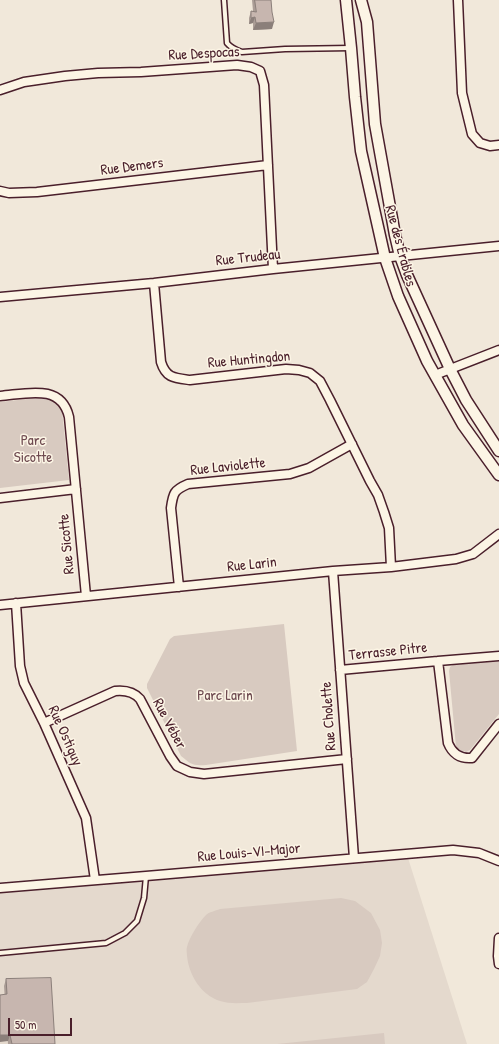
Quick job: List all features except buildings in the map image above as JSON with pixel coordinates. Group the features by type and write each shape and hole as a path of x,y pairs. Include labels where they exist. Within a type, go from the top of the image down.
{"street":[{"name":"Rue des Érables","path":"346,0 354,97 362,151 385,258 398,296 427,361 463,425 499,475"},
{"name":"Rue des Érables","path":"360,0 367,22 376,124 400,256 407,275 450,369 466,400 499,451"},
{"path":"458,0 462,93 472,134 480,143 490,146 499,145"},
{"name":"Rue Despocas","path":"0,90 24,82 98,73 141,72 237,65 251,67 260,71 264,85 273,269"},
{"name":"Rue Demers","path":"0,191 9,193 37,192 268,165"},
{"name":"Rue Trudeau","path":"0,297 154,283 273,269 499,246"},
{"name":"Rue Huntingdon","path":"154,283 161,362 163,370 170,377 190,380 298,370 310,373 320,381 378,495 388,528 391,567"},
{"path":"435,375 499,350"},
{"name":"Rue Sicotte","path":"0,396 40,392 56,397 67,409 86,596"},
{"name":"Rue Laviolette","path":"179,587 171,508 172,497 178,488 188,484 290,474 310,468 352,444"},
{"path":"0,498 76,489"},
{"name":"Rue Larin","path":"0,605 333,571 391,567 456,559 473,554 499,534"},
{"name":"Rue Cholette","path":"333,571 354,858"},
{"name":"Rue Ostiguy","path":"16,603 20,666 24,683 44,723 86,818 95,880"},
{"name":"Terrasse Pitre","path":"340,670 499,656"},
{"name":"Terrasse Pitre","path":"438,661 448,743 451,750 458,756 466,759 472,758 499,724"},
{"name":"Rue Véber","path":"44,723 115,691 124,690 138,696 170,756 177,766 190,772 204,774 347,759"},
{"name":"Rue Louis-VI-Major","path":"0,888 452,850 479,853 499,861"},
{"path":"499,938 499,964"}],"lane":[{"path":"224,0 227,43 236,50 242,52 285,49 351,48"},
{"path":"0,953 106,943 125,933 137,921 144,898 146,876"}],"shaded area":[{"path":"408,858 467,1044 0,1044 0,893"}],"green space":[{"name":"Parc Sicotte","path":"45,397 59,406 62,410 69,480 0,488 0,402"},
{"name":"Parc Larin","path":"284,624 297,751 206,765 195,765 187,761 181,756 147,688 147,684 170,639 174,636"},
{"path":"499,660 499,714 470,750 466,752 459,750 456,747 449,671 450,667 453,665"},
{"path":"341,898 355,901 371,913 380,930 382,943 380,956 367,982 357,989 247,1003 230,1003 220,1001 207,994 193,977 188,963 187,948 195,930 203,918 209,913 220,909"},
{"path":"384,1033 385,1044 277,1044"}]}
